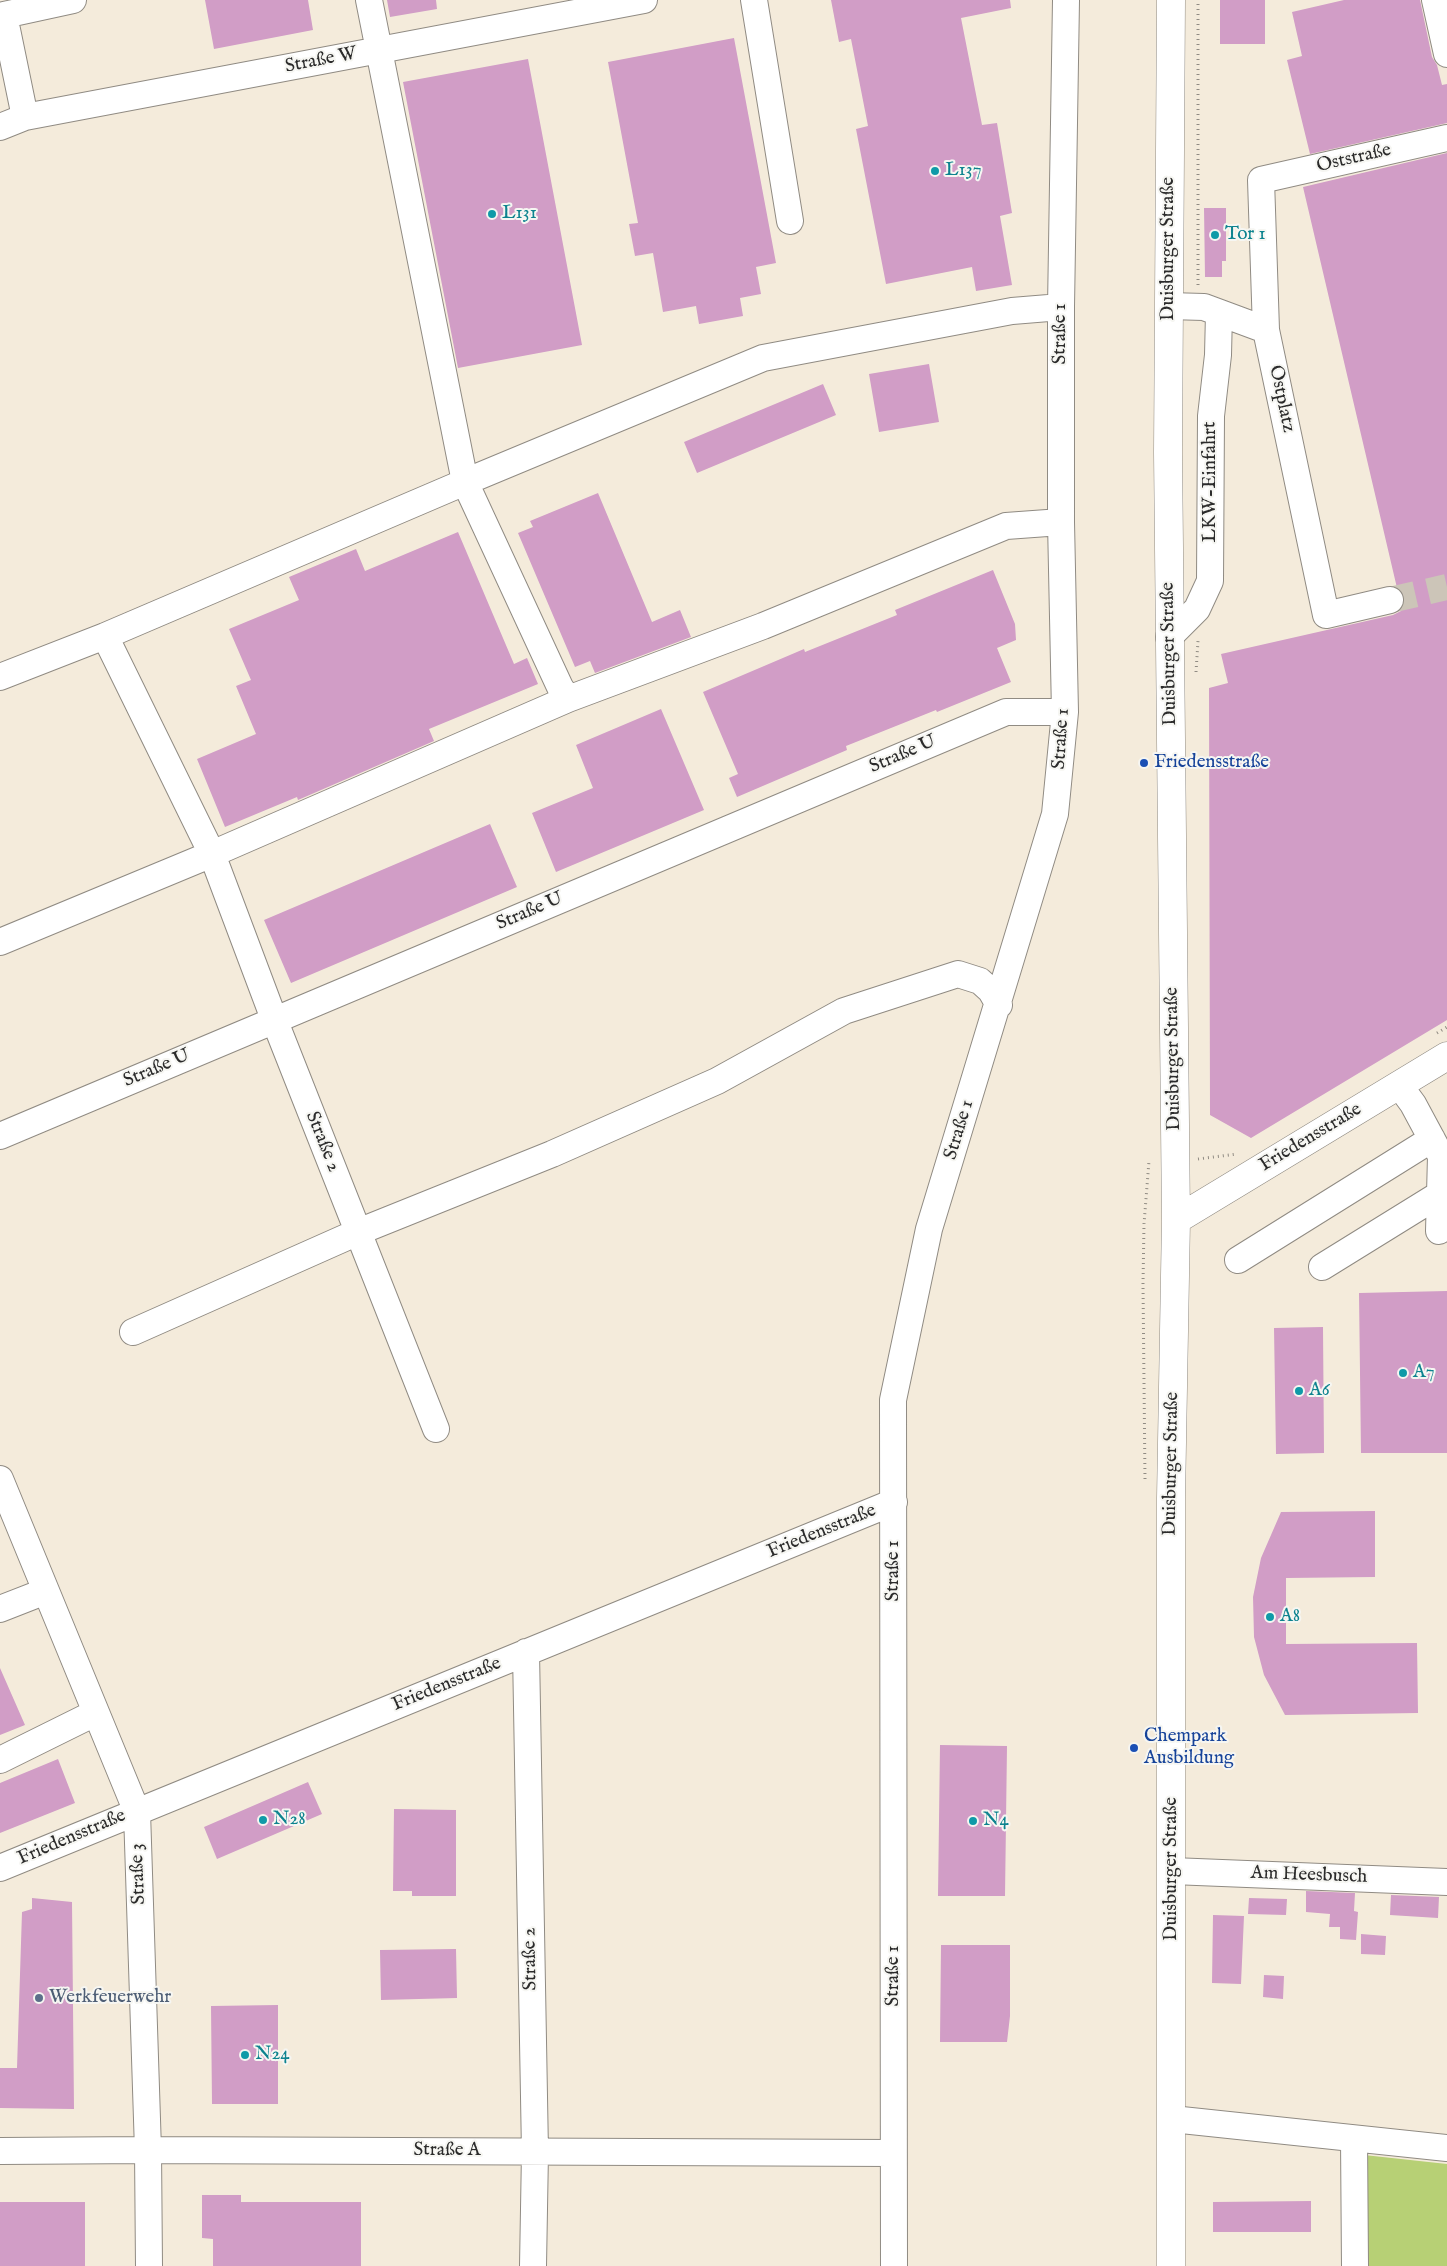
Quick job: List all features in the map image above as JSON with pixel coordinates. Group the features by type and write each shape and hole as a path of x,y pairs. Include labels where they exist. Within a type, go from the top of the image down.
{"main road":[{"name":"Duisburger Straße","path":"1171,0 1169,306 1170,637 1176,1220 1171,1498 1171,2266"},
{"name":"Friedensstraße","path":"1176,1220 1447,1056"}],"street":[{"path":"25,118 2,8 73,0"},
{"path":"369,0 465,482 560,687 568,699"},
{"name":"Straße W","path":"0,127 25,118 644,0"},
{"path":"754,0 790,220"},
{"name":"Straße 1","path":"894,2266 893,1400 929,1229 999,1005 1055,814 1065,712 1061,522 1061,307 1066,0"},
{"path":"1435,0 1447,54"},
{"name":"Oststraße","path":"1262,180 1447,138"},
{"name":"Ostplatz","path":"1262,180 1266,330 1326,615 1390,600"},
{"path":"1169,306 1204,307 1266,330"},
{"path":"0,677 105,636 465,482 763,358 1012,311 1061,307"},
{"name":"LKW-Einfahrt","path":"1170,637 1197,609 1210,582 1211,416 1218,355 1219,313"},
{"path":"0,942 212,854 568,699 763,626 1006,526 1061,522"},
{"name":"Straße 2","path":"105,636 212,854 274,1019 436,1428"},
{"name":"Straße U","path":"0,1136 1006,712 1065,712"},
{"path":"132,1332 358,1232 552,1154 717,1081 844,1011 958,974 980,981 991,991 999,1005"},
{"path":"1399,1085 1413,1104 1440,1156 1439,1231"},
{"path":"1238,1260 1432,1139"},
{"path":"1322,1267 1440,1194"},
{"name":"Straße 3","path":"0,1479 94,1713 137,1812 148,2150 149,2266"},
{"name":"Friedensstraße","path":"0,1868 894,1502"},
{"path":"0,1609 46,1591"},
{"name":"Straße 2","path":"526,1652 535,2152 533,2266"},
{"path":"0,1760 94,1713"},
{"name":"Am Heesbusch","path":"1172,1871 1447,1882"},
{"path":"1172,2119 1447,2148"},
{"path":"1354,2139 1354,2266"},
{"name":"Straße A","path":"0,2151 894,2154"}],"green space":[{"path":"1364,2155 1447,2164 1447,2266 1364,2266"}],"building":[{"path":"205,0 308,0 313,30 214,49"},
{"path":"387,0 436,0 437,9 390,17"},
{"path":"831,0 1010,0 1011,8 961,18 982,125 997,123 1012,213 1000,216 1012,285 976,291 972,267 886,284 856,129 868,126 851,39 839,42"},
{"path":"1220,0 1265,0 1265,44 1220,44"},
{"path":"1344,0 1420,0 1432,57 1437,65 1442,85 1447,84 1447,123 1310,154 1287,60 1302,56 1292,12"},
{"path":"734,38 776,263 756,267 761,294 740,298 743,316 699,324 696,306 663,312 653,253 635,256 629,224 638,223 608,62"},
{"name":"L131","path":"528,59 582,345 458,368 403,82"},
{"path":"1447,153 1447,1020 1251,1138 1210,1115 1209,688 1228,683 1221,654 1393,615 1401,611 1404,604 1404,596 1397,588 1303,187"},
{"name":"Tor 1","path":"1204,208 1226,208 1226,261 1222,261 1222,277 1205,277"},
{"path":"929,364 939,422 879,432 869,374"},
{"path":"823,384 836,415 697,473 684,442"},
{"path":"598,493 652,622 680,610 691,637 595,673 590,661 575,667 518,533 533,527 530,521"},
{"path":"458,532 514,664 527,658 538,684 429,729 434,741 298,800 297,797 225,827 197,759 256,734 236,686 251,680 229,629 299,600 289,577 356,549 365,571"},
{"path":"993,570 1015,624 1016,640 997,648 1011,682 846,746 847,750 737,797 729,778 738,774 703,692 804,649 805,652 897,615 895,610"},
{"path":"661,709 704,810 556,872 532,813 593,788 576,745"},
{"path":"490,824 517,887 291,983 264,920"},
{"name":"A7","path":"1447,1291 1447,1453 1361,1453 1359,1293"},
{"name":"A6","path":"1323,1327 1324,1453 1276,1454 1274,1328"},
{"name":"A8","path":"1375,1511 1375,1577 1286,1578 1286,1644 1417,1643 1418,1713 1285,1715 1264,1675 1254,1637 1253,1597 1261,1558 1281,1512"},
{"path":"0,1668 25,1725 0,1735"},
{"name":"N4","path":"940,1745 1007,1746 1005,1896 938,1896"},
{"path":"58,1759 75,1803 0,1833 0,1783"},
{"name":"N28","path":"308,1782 322,1814 217,1859 204,1827"},
{"path":"394,1809 456,1810 456,1896 412,1896 412,1891 393,1891"},
{"path":"1306,1891 1355,1893 1354,1911 1358,1912 1356,1940 1340,1939 1340,1927 1329,1927 1330,1914 1306,1912"},
{"path":"1391,1895 1439,1897 1438,1918 1390,1915"},
{"path":"32,1898 72,1902 74,2109 0,2108 0,2068 17,2068 22,1912 32,1909"},
{"path":"1249,1898 1287,1899 1286,1915 1248,1914"},
{"path":"1213,1915 1244,1916 1241,1984 1212,1983"},
{"path":"1361,1934 1386,1936 1385,1955 1361,1954"},
{"path":"941,1945 1010,1945 1010,2016 1007,2042 940,2042"},
{"path":"456,1949 457,1998 381,2000 380,1950"},
{"path":"1264,1975 1284,1976 1283,1999 1263,1997"},
{"name":"N24","path":"278,2005 278,2104 212,2104 211,2006"},
{"path":"202,2195 241,2195 241,2202 361,2202 361,2266 213,2266 213,2239 202,2238"},
{"path":"1311,2201 1311,2232 1213,2232 1213,2202"},
{"path":"0,2202 85,2202 85,2266 0,2266"}],"tunnel":[{"path":"1390,600 1447,587"}],"place":[{"name":"L137","path":"935,171"},
{"name":"L131","path":"492,214"},
{"name":"Tor 1","path":"1215,235"},
{"name":"Friedensstraße","path":"1144,763"},
{"name":"A7","path":"1403,1373"},
{"name":"A6","path":"1299,1391"},
{"name":"A8","path":"1270,1617"},
{"name":"Chempark Ausbildung","path":"1134,1748"},
{"name":"N28","path":"263,1820"},
{"name":"N4","path":"973,1821"},
{"name":"Werkfeuerwehr","path":"39,1998"},
{"name":"N24","path":"245,2055"}]}
